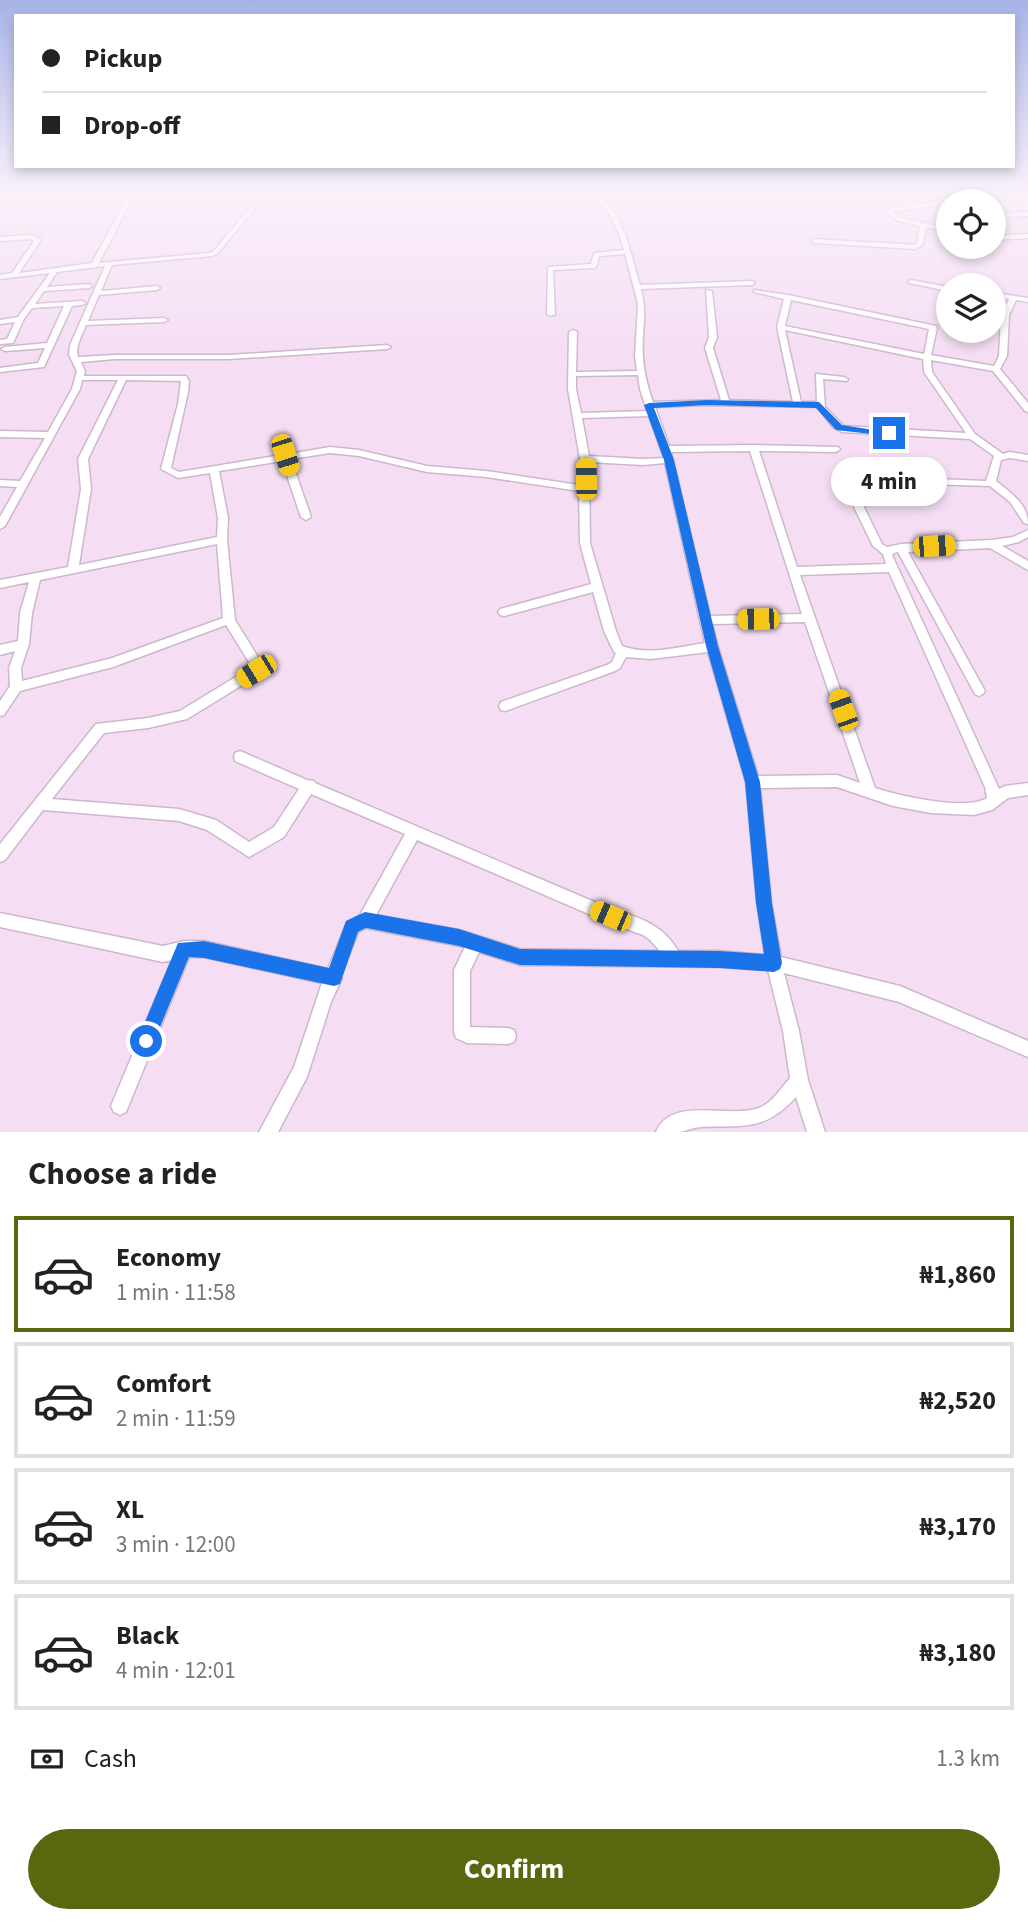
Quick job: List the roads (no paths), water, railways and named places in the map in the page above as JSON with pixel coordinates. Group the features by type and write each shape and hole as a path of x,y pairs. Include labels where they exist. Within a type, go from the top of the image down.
{"street":[{"path":"14,275 33,247"},
{"path":"94,265 104,247"},
{"path":"0,277 94,265 210,255 220,247"},
{"path":"624,247 642,304 641,373 650,409 667,454 712,646 752,782 764,903 774,963 791,1031 799,1080 816,1132"},
{"path":"551,314 550,268 594,266 596,254 625,252"},
{"path":"0,526 76,389 81,371 73,350 109,264"},
{"path":"2,349 10,341 20,319 54,272"},
{"path":"911,282 936,287"},
{"path":"41,289 89,286"},
{"path":"636,287 754,287 788,297 933,328 927,358 928,372 972,436 1000,456 1028,458"},
{"path":"97,293 157,288"},
{"path":"708,291 713,337 710,353 726,403"},
{"path":"1006,296 1028,300"},
{"path":"788,297 781,327 797,403"},
{"path":"996,369 1003,355 1005,315 1013,297"},
{"path":"29,306 82,303"},
{"path":"0,370 38,366 69,304"},
{"path":"0,322 20,319"},
{"path":"84,323 164,320"},
{"path":"781,327 927,358 996,369 1028,409"},
{"path":"573,332 572,374 576,416 585,459 585,542 596,587 616,645 623,651 644,654 712,646"},
{"path":"2,349 50,345"},
{"path":"76,359 115,356 229,357 387,347"},
{"path":"572,374 641,373"},
{"path":"844,379 818,376 822,406 842,429 972,436"},
{"path":"79,378 124,377 186,381 184,406 170,443 166,469 178,475 285,455 342,450 427,469 496,475 584,489"},
{"path":"73,570 86,489 83,458 124,377"},
{"path":"576,416 726,403 797,403 822,406"},
{"path":"0,434 49,435"},
{"path":"585,459 754,448 835,449"},
{"path":"754,448 793,571 870,792"},
{"path":"285,455 306,517"},
{"path":"991,482 994,464 1000,456"},
{"path":"0,855 42,804 82,747 100,728 148,723 183,715 256,671 258,667 229,620 222,540 223,518 214,468"},
{"path":"866,479 972,485 991,482 1013,500 1028,521"},
{"path":"0,483 22,484"},
{"path":"857,503 878,546 888,552 901,548 992,544 1015,540 1028,533"},
{"path":"0,584 222,540"},
{"path":"992,544 1028,566"},
{"path":"901,548 979,691"},
{"path":"888,552 892,568 997,793"},
{"path":"793,571 892,568"},
{"path":"0,711 16,687 15,668 23,644 26,613 35,578"},
{"path":"504,612 596,587"},
{"path":"706,620 809,618"},
{"path":"16,687 113,662 229,620"},
{"path":"0,650 23,644"},
{"path":"505,706 611,668 616,665 623,651"},
{"path":"240,757 610,916 643,926 660,936 674,959"},
{"path":"752,782 837,781 893,800 931,807 981,808 997,793 1028,789"},
{"path":"42,804 179,815 211,825 249,850 279,832 309,785"},
{"path":"268,1132 301,1071 323,1002 352,927 365,920 413,833"},
{"path":"0,920 163,954 184,949 204,949 334,978"},
{"path":"365,920 407,926 520,957 774,963 900,994 1028,1049"},
{"path":"475,943 462,970 462,1032 467,1035 508,1036"},
{"path":"120,1106 184,949"},
{"path":"665,1132 684,1120 745,1119 765,1114 799,1080"}]}
